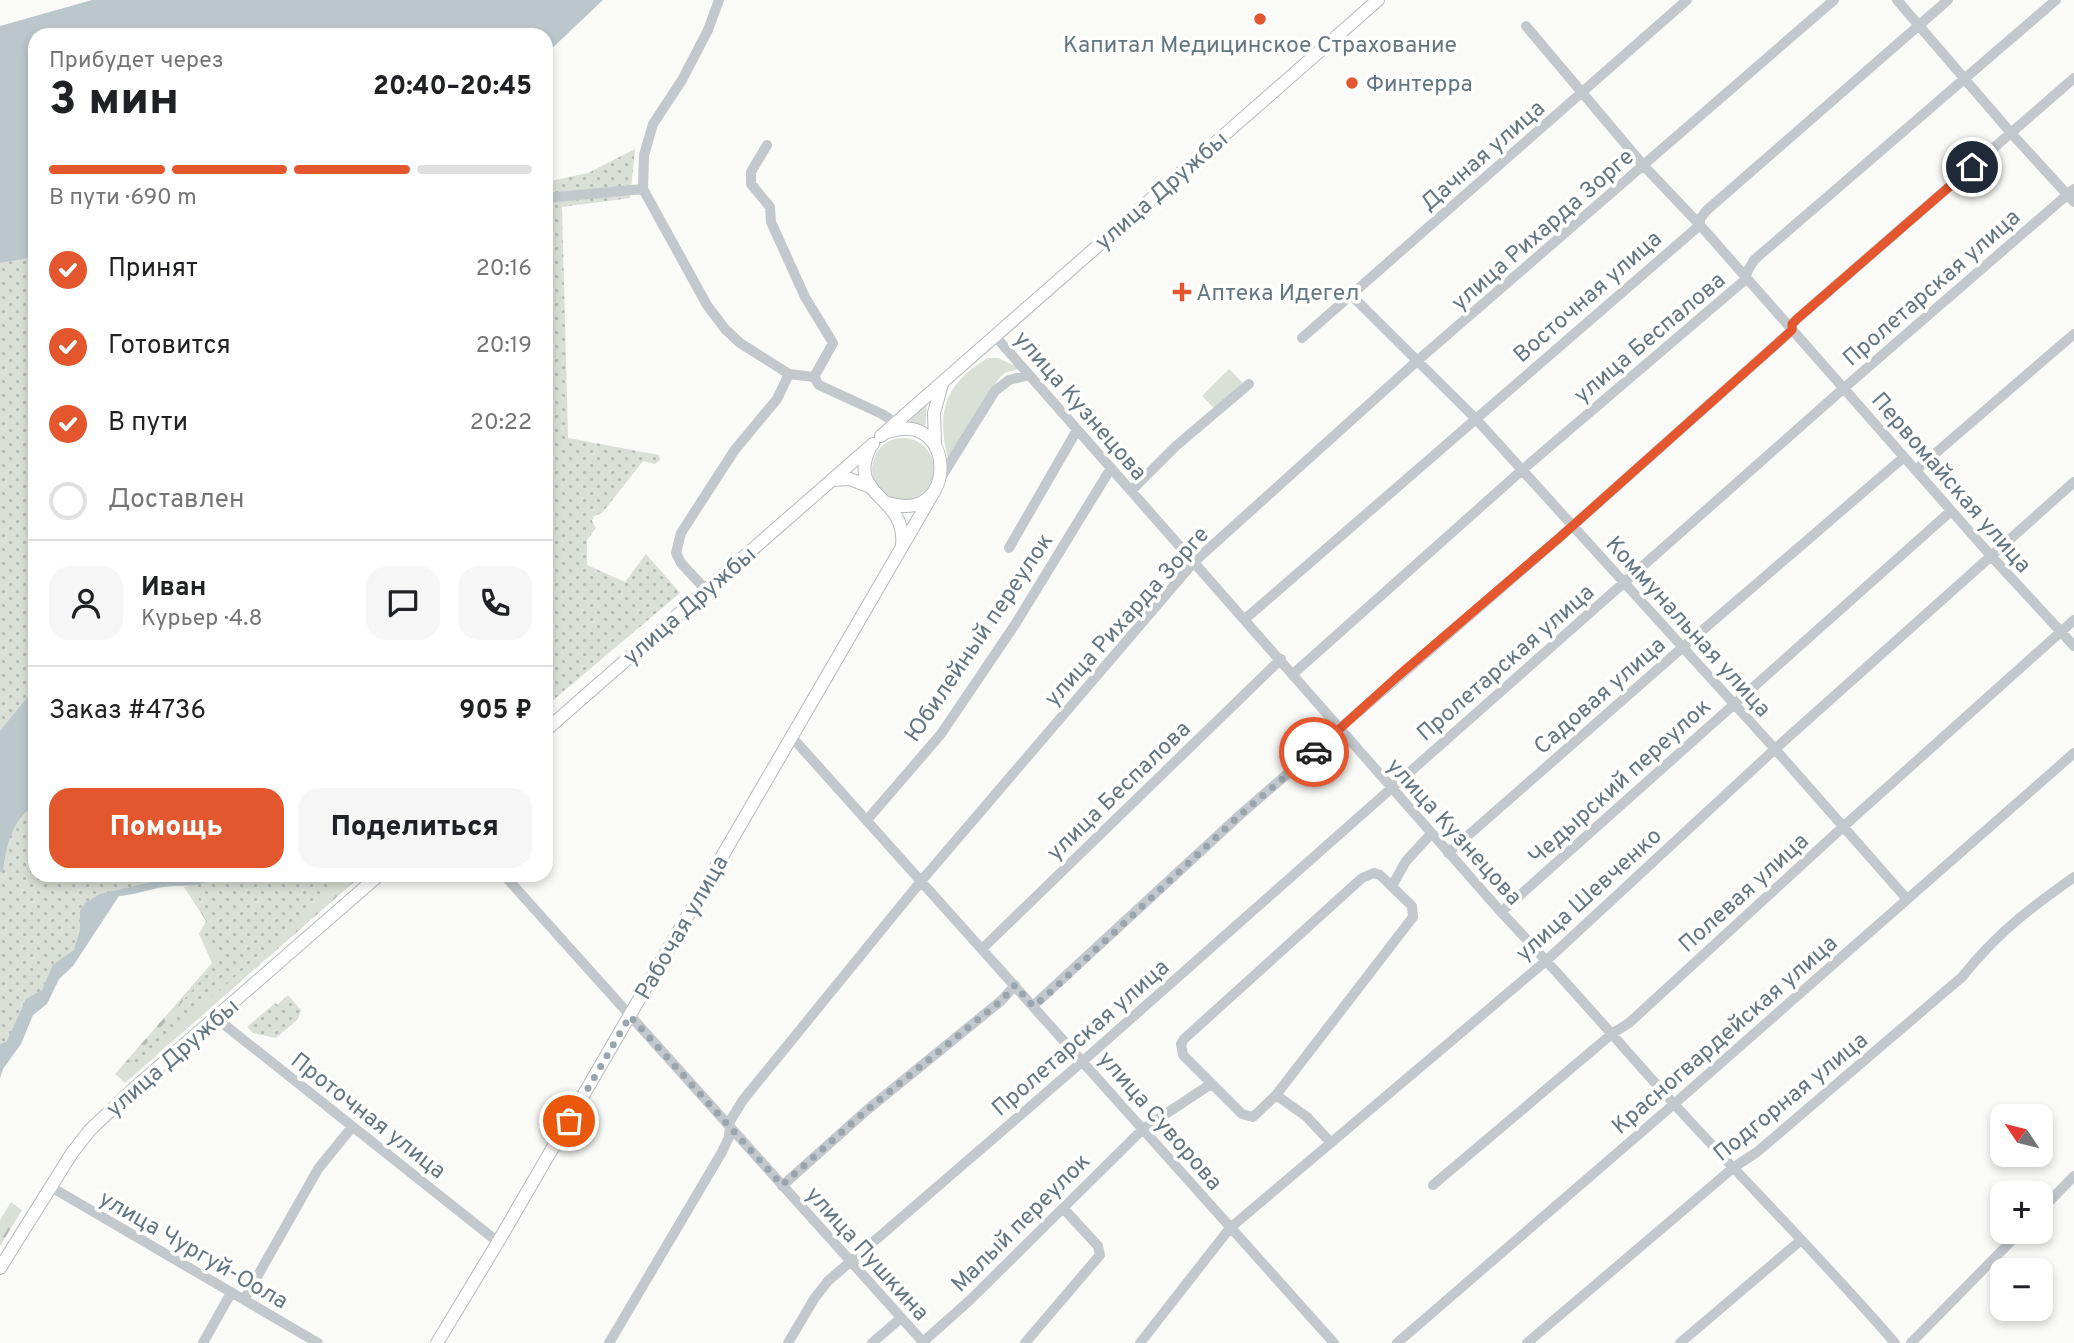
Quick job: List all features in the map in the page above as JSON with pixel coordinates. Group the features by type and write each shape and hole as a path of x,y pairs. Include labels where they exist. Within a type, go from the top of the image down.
{"main road":[{"name":"улица Дружбы","path":"900,426 944,380 1378,0"},
{"path":"935,445 924,434 900,426 877,440 865,465 870,487 888,503 900,506 914,505 925,499 937,485 942,462 935,445 934,413 944,380"},
{"name":"улица Дружбы","path":"553,724 877,440"},
{"path":"832,480 850,479 870,487"},
{"name":"Рабочая улица","path":"437,1343 630,1016 937,485"},
{"path":"888,503 902,527 902,545"},
{"name":"улица Дружбы","path":"0,1268 72,1153 90,1130 371,882"}],"street":[{"path":"719,0 708,30 682,80 653,124 645,155 643,189 714,316 740,343 789,374 814,377 820,385 900,426"},
{"name":"Дачная улица","path":"1302,338 1686,0"},
{"name":"улица Рихарда Зорге","path":"609,1343 722,1152 731,1129 730,1121 743,1100 922,880 1194,562 1418,361 1834,0"},
{"path":"1897,0 2011,133 2072,195"},
{"name":"Восточная улица","path":"1245,619 1700,225 1700,219 1707,210 1948,0"},
{"name":"улица Беспалова","path":"1293,674 1521,471 1746,279 1754,260 2056,0"},
{"name":"Первомайская улица","path":"1526,26 1644,166 1700,225 1992,557 2074,646"},
{"path":"1033,1006 1240,815 1572,527 1792,330 1792,324 1797,319 2074,78"},
{"path":"767,145 751,172 751,184 770,206 771,222 805,297 833,343 814,377"},
{"path":"553,197 643,189"},
{"name":"Пролетарская улица","path":"788,1343 828,1281 1083,1061 1844,388 2072,195"},
{"name":"Коммунальная улица","path":"1351,295 1475,418 1733,705 1775,748 1906,898"},
{"path":"1916,470 2074,334"},
{"name":"улица Кузнецова","path":"995,336 1281,659 1339,731 1448,853 1613,1033 1674,1104 1895,1343"},
{"path":"706,590 681,563 676,553 681,533 734,451 777,400 789,374"},
{"path":"937,485 995,391 1009,380 1029,375"},
{"path":"1131,491 1176,446 1250,384"},
{"path":"1009,548 1077,429"},
{"name":"Садовая улица","path":"1448,853 1904,457"},
{"name":"Юбилейный переулок","path":"867,820 941,734 1016,623 1111,468"},
{"name":"улица Шевченко","path":"1140,1343 1230,1228 1547,960 1775,748 2074,482"},
{"name":"Чедырский переулок","path":"1501,912 1951,510"},
{"name":"Полевая улица","path":"1433,1185 1613,1033 1629,1023 2074,621"},
{"name":"улица Беспалова","path":"982,948 1281,659"},
{"name":"улица Суворова","path":"791,736 1334,1343"},
{"name":"Красногвардейская улица","path":"1397,1343 2074,753"},
{"path":"1392,886 1406,861 1432,834"},
{"path":"1374,873 1392,886 1412,906 1413,916 1276,1094 1259,1114 1247,1117 1183,1055 1181,1044 1184,1039 1362,878 1374,873"},
{"name":"Подгорная улица","path":"1527,1343 1962,977 2013,921 2074,877"},
{"name":"улица Пушкина","path":"510,882 923,1342"},
{"path":"782,1185 867,1110 1002,1000 1015,985"},
{"name":"Проточная улица","path":"216,1018 498,1242"},
{"name":"Малый переулок","path":"923,1342 970,1300 1143,1129 1211,1084"},
{"path":"1276,1094 1307,1117 1331,1143"},
{"path":"244,1300 318,1168 352,1127"},
{"path":"2053,1198 2074,1177"},
{"name":"улица Чургуй-Оола","path":"51,1187 318,1343"},
{"path":"1025,1343 1100,1255 1098,1246 1063,1208"},
{"path":"1680,1343 1801,1240"},
{"path":"1911,1343 2008,1244"},
{"path":"203,1343 231,1293"},
{"path":"872,1343 901,1318"}],"green space":[{"path":"635,149 630,198 562,207 568,438 659,455 660,460 655,464 643,461 602,513 594,516 592,521 596,528 587,540 587,565 625,582 646,554 680,593 553,700 553,180 588,173"},
{"path":"28,258 28,882 188,882 117,890 35,1006 0,1063 0,263"},
{"path":"988,358 998,358 1022,369 1006,372 999,378 948,459 943,427 947,400 962,378"},
{"path":"1229,369 1243,383 1216,410 1202,396"},
{"path":"927,403 925,428 906,420"},
{"path":"897,438 909,438 925,447 932,457 932,481 925,491 909,500 897,500 886,495 877,486 872,475 872,463 877,452 886,443"},
{"path":"188,882 339,882 135,1067 131,1062 218,960 203,934 211,919"},
{"path":"354,882 125,1083 115,1074 212,963 199,934 206,921 184,887 204,884"},
{"path":"288,995 301,1010 298,1019 276,1038 253,1033 247,1027 275,1003 277,1005"},
{"path":"11,1202 22,1210 0,1246 0,1220"}],"shaded area":[{"path":"92,0 603,0 553,47 553,28 28,28 28,258 0,263 0,26"},
{"path":"28,696 28,810 15,826 8,843 3,871 0,872 0,731"},
{"path":"152,882 205,882 119,896 73,966 59,979 47,1004 33,1015 21,1044 3,1069 0,1078 0,1045 7,1041 26,999 42,990 53,965 74,950 80,930 80,911 85,903 100,894"}],"way so far":[{"path":"569,1121 630,1016 782,1185 867,1110 1002,1000 1015,985 1033,1006 1045,997 1240,815 1314,752"}],"place":[{"name":"Капитал Медицинское Страхование","path":"1260,19"},
{"name":"Финтерра","path":"1352,83"},
{"name":"Аптека Идегел","path":"1182,292"}],"route":[{"path":"1314,752 1559,538 1792,330 1792,324 1797,319 1972,167"}]}
